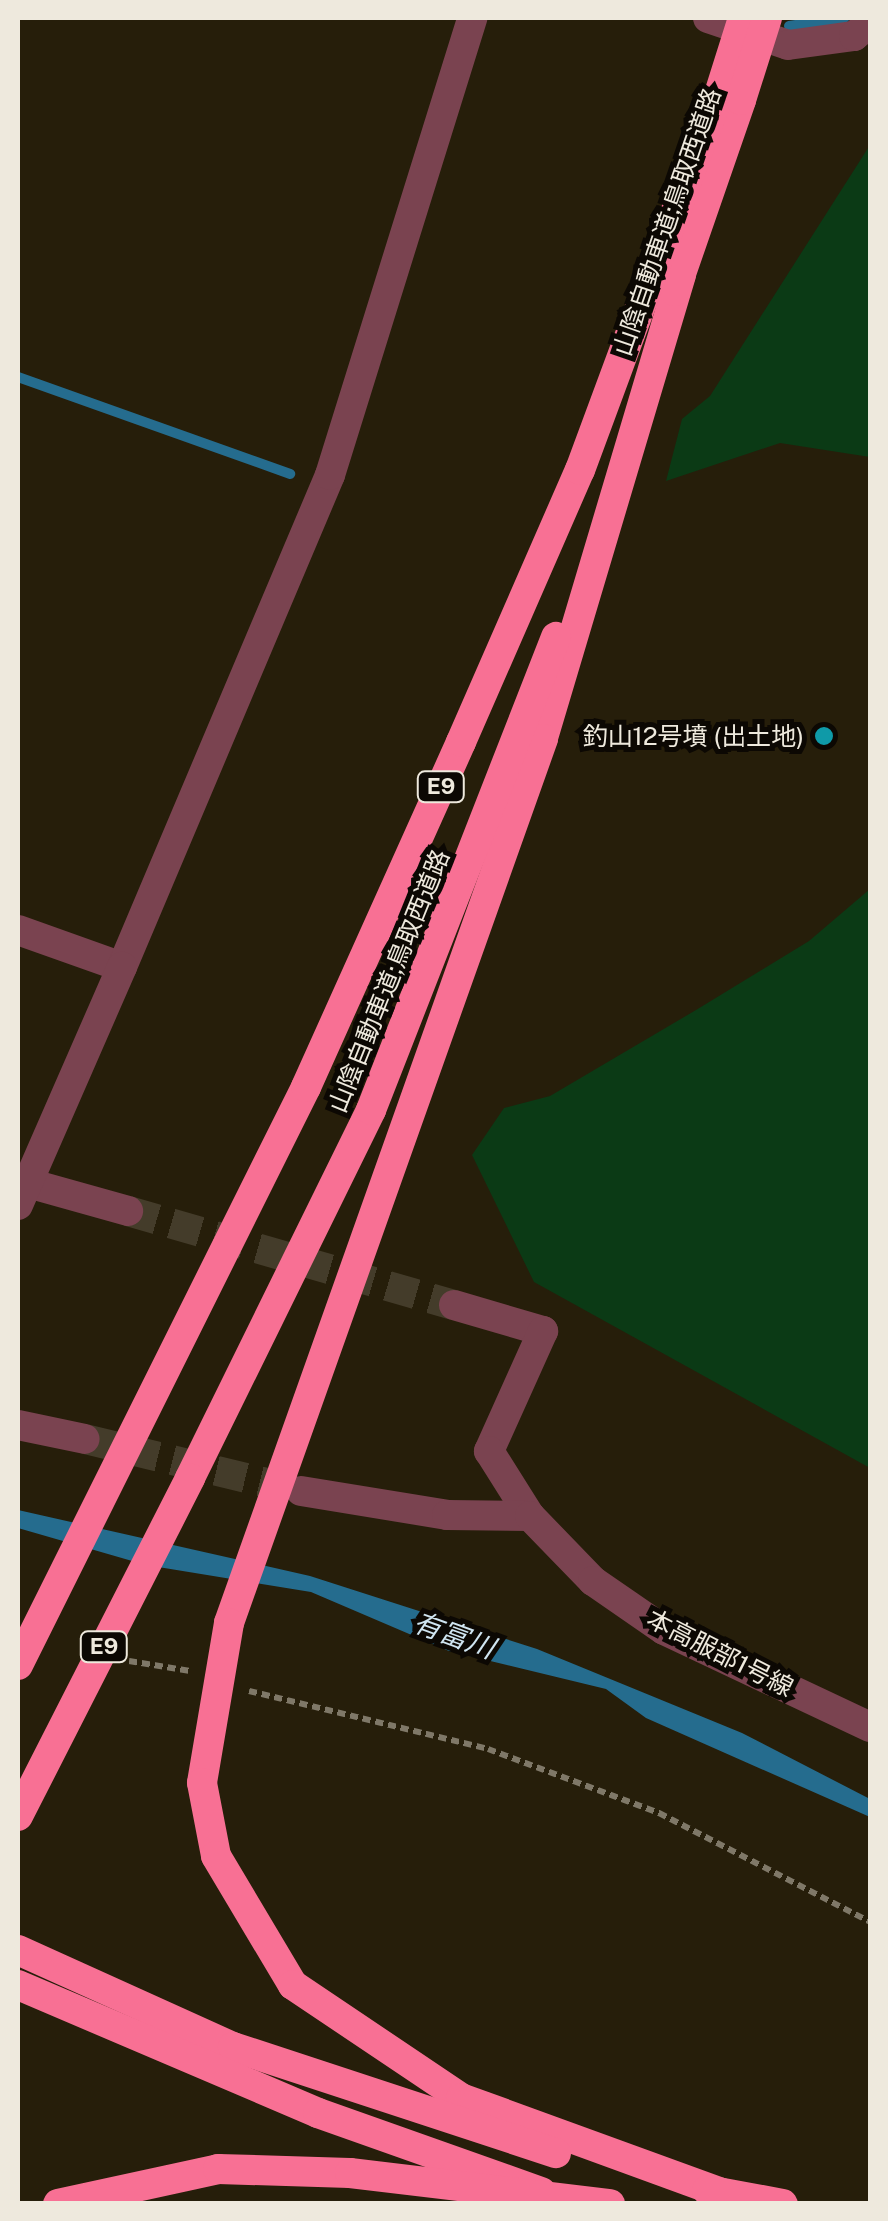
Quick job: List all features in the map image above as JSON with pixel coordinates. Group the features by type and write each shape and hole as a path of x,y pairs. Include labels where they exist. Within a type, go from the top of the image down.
{"highway":[{"name":"山陰自動車道;鳥取西道路","path":"18,1816 190,1478 378,1092 520,736 680,275 730,96 743,18"},
{"name":"山陰自動車道;鳥取西道路","path":"18,1666 306,1087 580,470 730,96 767,18"},
{"path":"680,275 543,739 271,1501 217,1673 202,1784 216,1856 294,1985 461,2098 728,2196"},
{"path":"18,1950 233,2047 477,2133 728,2196 783,2204"},
{"path":"18,1985 318,2113 541,2192"},
{"path":"58,2204 218,2169 541,2192 610,2204"}],"street":[{"path":"128,1211 22,1194 330,475 472,18"},
{"path":"708,18 788,45 854,36 870,23"},
{"path":"18,930 122,967"},
{"name":"本高服部1号線","path":"454,1305 543,1331 490,1452 530,1516 594,1581 664,1630 870,1726"},
{"path":"18,1425 85,1438"},
{"path":"301,1491 447,1515 530,1516"}],"path":[{"path":"242,1690 488,1749 659,1813 870,1922"}],"green space":[{"path":"870,145 870,457 780,443 666,481 682,419 710,396"},
{"path":"870,889 870,1468 534,1282 472,1155 504,1108 550,1096 696,1010 809,941"}],"water":[{"name":"有富川","path":"18,1510 310,1576 537,1649 742,1733 870,1799 870,1817 646,1718 606,1689 449,1651 311,1592 146,1565 18,1528"}],"waterway":[{"path":"789,26 844,18"},
{"path":"18,377 290,474"}],"tunnel":[{"path":"128,1211 454,1305"},
{"path":"85,1439 300,1491"}],"place":[{"name":"釣山12号墳 (出土地)","path":"824,736"}]}
